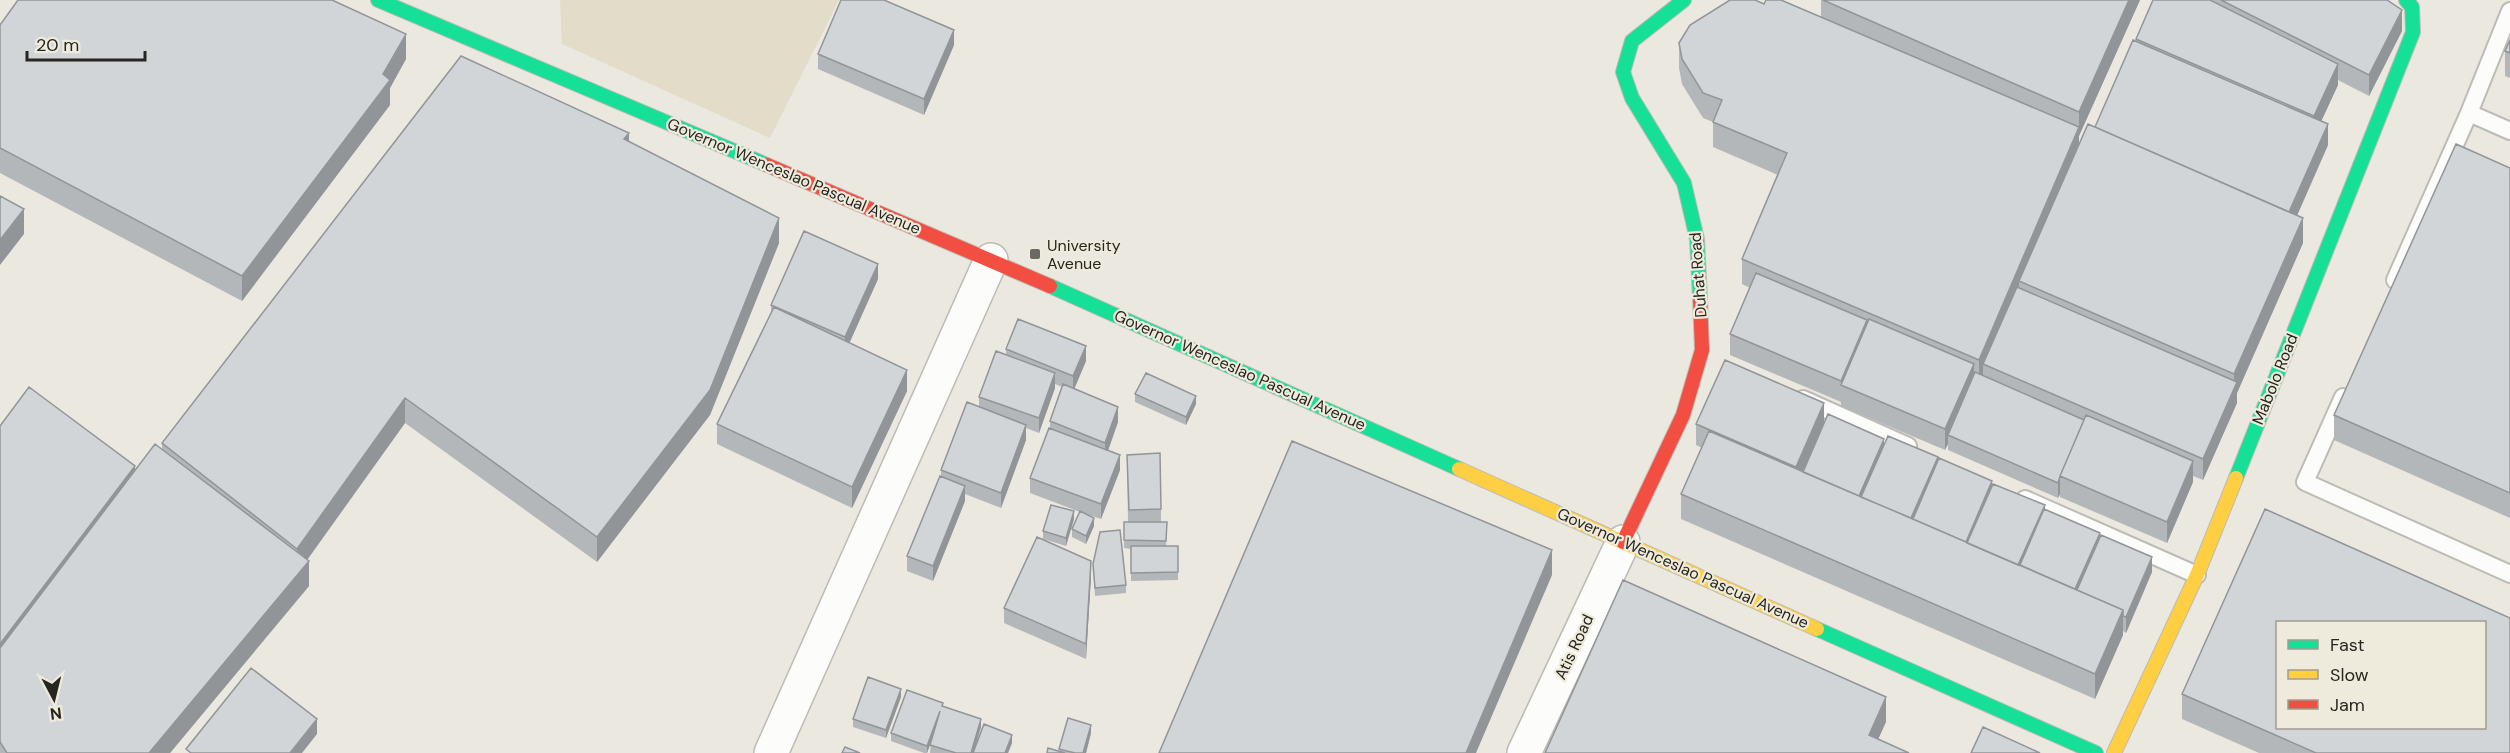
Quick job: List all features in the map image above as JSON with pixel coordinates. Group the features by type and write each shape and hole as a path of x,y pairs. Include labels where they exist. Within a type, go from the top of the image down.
{"main road":[{"name":"Governor Wenceslao Pascual Avenue","path":"378,0 1094,305 2096,753"},
{"name":"Duhat Road","path":"1623,542 1683,415 1702,350 1697,239 1684,183 1632,98 1623,72 1632,41 1684,0"},
{"name":"Mabolo Road","path":"2114,753 2197,575 2413,32 2412,7 2406,0"}],"street":[{"path":"771,753 991,260"},
{"name":"Atis Road","path":"1524,753 1623,542"}],"lane":[{"path":"2387,297 2469,113 2510,11"},
{"path":"2469,113 2510,131"},
{"path":"2349,384 2305,482 2510,574"},
{"path":"1788,393 1928,455"},
{"path":"2014,494 2197,575"}],"shaded area":[{"path":"560,0 839,0 770,138 562,44"}],"building":[{"path":"18,0 332,0 406,34 383,74 390,80 242,276 0,148 0,25"},
{"path":"841,0 884,0 954,30 924,99 818,54"},
{"path":"1730,0 1755,0 1764,4 1766,0 1781,0 2079,127 1979,360 1742,259 1787,153 1713,122 1722,100 1703,93 1682,59 1679,43 1690,25"},
{"path":"1823,0 2129,0 2079,112"},
{"path":"2153,0 2210,0 2338,64 2314,116 2136,39"},
{"path":"2221,0 2387,0 2402,10 2369,75"},
{"path":"2133,40 2328,124 2289,212 2095,127"},
{"path":"2510,40 2510,53 2505,51"},
{"path":"461,56 629,133 624,139 779,218 710,390 597,537 405,398 297,549 162,443"},
{"path":"2088,124 2303,218 2234,374 2019,281"},
{"path":"2456,144 2510,168 2510,493 2334,415"},
{"path":"0,196 24,209 0,240"},
{"path":"804,231 878,264 845,337 771,305"},
{"path":"1756,273 1867,320 1841,381 1730,334"},
{"path":"2017,287 2237,382 2203,459 1983,364"},
{"path":"774,307 907,370 852,487 717,424"},
{"path":"1018,319 1086,346 1073,376 1006,349"},
{"path":"1869,319 1974,364 1945,429 1841,385"},
{"path":"996,351 1055,373 1039,418 979,397"},
{"path":"1725,360 1824,403 1796,467 1696,424"},
{"path":"1975,372 2084,420 2058,483 1948,435"},
{"path":"1146,373 1196,396 1186,417 1135,394"},
{"path":"1063,384 1118,407 1105,443 1050,421"},
{"path":"29,387 135,466 0,644 0,426"},
{"path":"967,402 1026,425 1001,493 941,470"},
{"path":"1828,414 1884,439 1859,496 1803,472"},
{"path":"2086,415 2193,461 2167,522 2060,476"},
{"path":"1049,428 1120,455 1101,504 1030,478"},
{"path":"1709,431 2123,610 2095,674 1681,494"},
{"path":"1888,436 1938,457 1911,518 1861,497"},
{"path":"1292,441 1552,550 1466,753 1159,753"},
{"path":"155,444 309,561 149,753 7,753 0,742 0,648"},
{"path":"1160,453 1161,509 1129,510 1127,455"},
{"path":"1939,458 1992,481 1966,542 1913,519"},
{"path":"940,476 965,486 933,566 907,556"},
{"path":"1993,484 2045,505 2018,565 1967,543"},
{"path":"1051,505 1074,511 1066,538 1043,531"},
{"path":"2044,509 2100,533 2075,589 2020,565"},
{"path":"2265,509 2510,618 2510,753 2316,753 2182,694"},
{"path":"1080,511 1094,518 1086,536 1072,529"},
{"path":"1124,522 1167,522 1166,541 1124,540"},
{"path":"1120,530 1126,585 1095,588 1093,564 1100,532"},
{"path":"2101,535 2152,557 2126,617 2123,616 2123,610 2077,590"},
{"path":"1037,537 1091,561 1086,644 1004,608"},
{"path":"1131,546 1178,546 1178,572 1131,573"},
{"path":"1623,580 1886,697 1869,735 1909,753 1545,753"},
{"path":"251,668 317,719 290,753 191,753 186,749"},
{"path":"868,677 901,689 886,730 853,719"},
{"path":"907,690 943,703 942,706 981,719 971,753 956,753 930,745 940,711 927,746 891,733"},
{"path":"1068,718 1091,725 1083,753 1059,749"},
{"path":"984,724 1012,735 1005,753 973,753"},
{"path":"1983,727 2040,753 1971,753"},
{"path":"845,747 860,753 842,753"},
{"path":"1048,748 1065,753 1047,753"}],"traffic: fast":[{"path":"378,0 767,165"},
{"path":"1684,0 1632,41 1623,72 1632,98 1684,183 1697,239 1700,298"},
{"path":"2236,478 2413,32 2412,7 2406,0"},
{"path":"1050,286 1459,469"},
{"path":"1817,629 2096,753"}],"traffic: slow":[{"path":"1459,469 1817,629"},
{"path":"2114,753 2197,575 2236,478"}],"traffic: jam":[{"path":"767,165 1050,286"},
{"path":"1623,542 1683,415 1702,350 1700,298"}],"place":[{"name":"University Avenue","path":"1035,254"}]}
